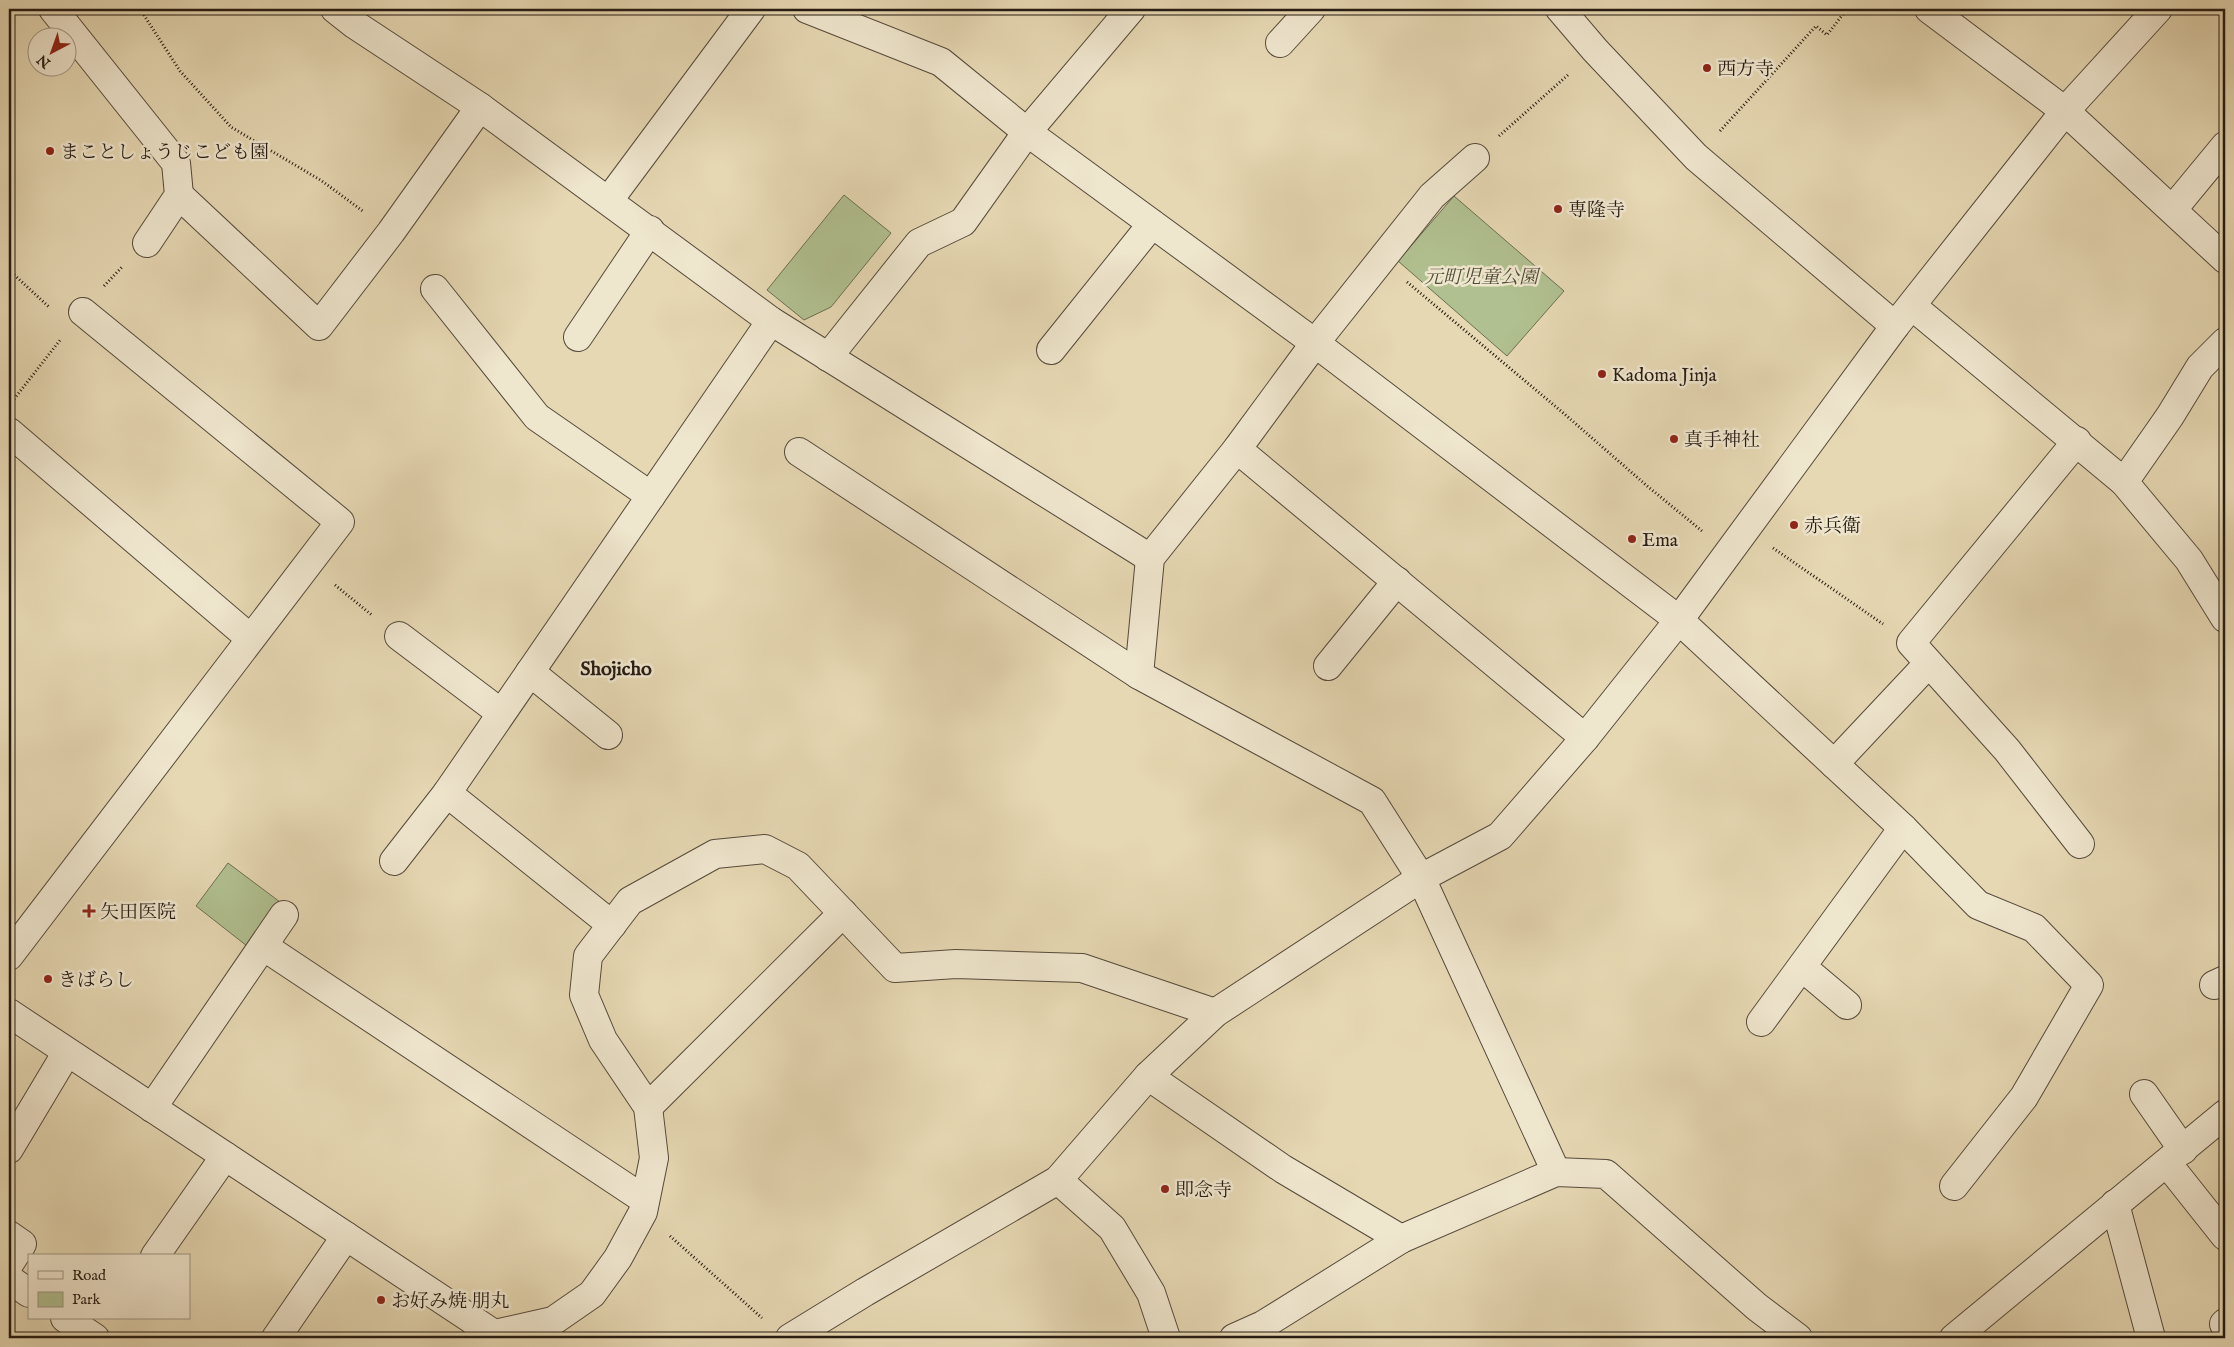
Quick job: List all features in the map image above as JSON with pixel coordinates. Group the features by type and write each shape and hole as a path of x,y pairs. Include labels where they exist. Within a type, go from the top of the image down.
{"street":[{"path":"53,9 176,163 179,195 147,243"},
{"path":"335,9 354,24 480,107 650,230 771,321 1150,558"},
{"path":"609,200 751,9"},
{"path":"807,9 942,62 1027,132 1315,343 1679,620 1903,828 1978,905 2034,928 2089,986 2024,1097 1954,1186"},
{"path":"828,357 919,243 963,222 1027,132 1131,9"},
{"path":"1280,43 1311,9"},
{"path":"1560,9 1595,50 1696,157 1904,316 2077,441 2124,482 2188,560 2225,618"},
{"path":"1929,9 2065,112 2173,208 2225,259"},
{"path":"790,1338 865,1292 1058,1180 1148,1076 1215,1013 1421,878 1500,836 1585,738 1679,620 1904,316 2065,112 2158,9"},
{"path":"179,195 318,326 391,232 480,107"},
{"path":"2173,208 2225,146"},
{"path":"1139,676 1150,558 1237,449 1315,343 1432,196 1475,158"},
{"path":"1051,350 1152,224"},
{"path":"578,337 650,230"},
{"path":"435,289 537,417 651,496"},
{"path":"9,956 340,522 83,312"},
{"path":"394,861 447,792 771,321"},
{"path":"2124,482 2170,416 2200,367 2225,342"},
{"path":"9,432 250,638"},
{"path":"2077,441 1910,643 2007,750 2080,844"},
{"path":"1237,449 1585,738"},
{"path":"799,452 1139,676 1372,801 1421,878 1556,1172"},
{"path":"1328,666 1396,581"},
{"path":"399,636 502,713"},
{"path":"1834,764 1928,664"},
{"path":"530,672 608,735"},
{"path":"447,792 612,925"},
{"path":"1761,1022 1903,828"},
{"path":"9,1012 346,1236 490,1337 553,1321 592,1294 618,1258 644,1206 654,1158 648,1107 603,1040 584,995 588,956 630,901 715,854 765,849 798,866 895,968 956,964 1082,968 1215,1013"},
{"path":"648,1107 843,913"},
{"path":"152,1108 284,915"},
{"path":"263,946 644,1206"},
{"path":"1802,967 1847,1005"},
{"path":"9,1149 67,1052"},
{"path":"1148,1076 1283,1169 1400,1239"},
{"path":"2144,1094 2175,1156 2225,1236"},
{"path":"1954,1338 2225,1114"},
{"path":"156,1254 225,1156"},
{"path":"1234,1338 1263,1325 1400,1239 1556,1172 1606,1174 1757,1306 1798,1338"},
{"path":"1058,1180 1112,1228 1151,1292 1166,1338"},
{"path":"2115,1204 2151,1338"},
{"path":"9,1235 22,1244 9,1264"},
{"path":"276,1338 346,1236"},
{"path":"9,1280 28,1292"},
{"path":"68,1320 94,1338"}],"path":[{"path":"140,9 180,71 231,127 322,181 391,232"},
{"path":"1696,157 1816,26 1827,35 1847,9"},
{"path":"1475,158 1595,50"},
{"path":"1382,260 1646,485 1728,552"},
{"path":"9,270 50,307"},
{"path":"9,281 14,275"},
{"path":"1746,529 1910,643"},
{"path":"308,563 399,636"},
{"path":"644,1206 764,1319"}],"green space":[{"path":"844,195 891,233 831,307 804,320 767,290"},
{"name":"元町児童公園","path":"1454,196 1564,291 1507,356 1398,261"},
{"path":"228,863 280,902 247,946 196,906"}],"place":[{"name":"西方寺","path":"1707,68"},
{"name":"まことしょうじこども園","path":"50,151"},
{"name":"専隆寺","path":"1558,209"},
{"name":"Kadoma Jinja","path":"1602,374"},
{"name":"真手神社","path":"1674,439"},
{"name":"赤兵衛","path":"1794,525"},
{"name":"Ema","path":"1632,539"},
{"name":"矢田医院","path":"89,911"},
{"name":"きばらし","path":"48,979"},
{"name":"即念寺","path":"1165,1189"},
{"name":"お好み焼 朋丸","path":"381,1300"}],"district":[{"name":"Shojicho","path":"616,668"}]}
